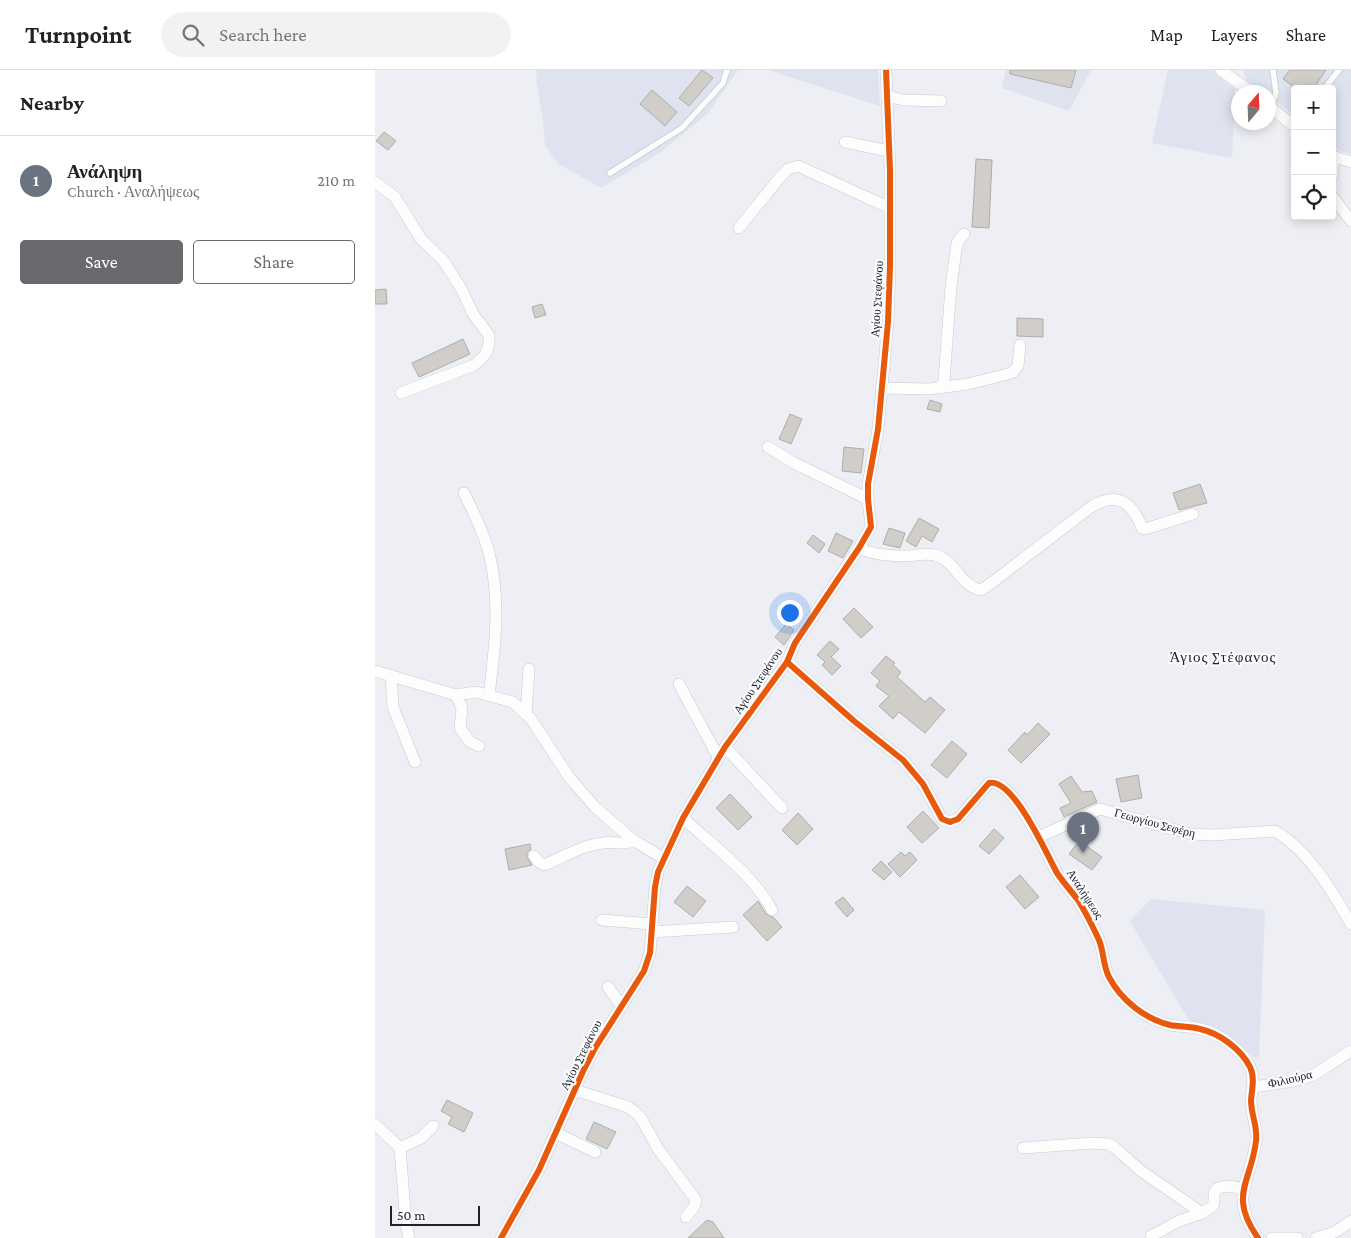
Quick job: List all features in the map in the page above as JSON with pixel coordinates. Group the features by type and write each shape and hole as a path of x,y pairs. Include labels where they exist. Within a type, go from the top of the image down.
{"street":[{"name":"Αγίου Στεφάνου","path":"501,1238 535,1178 595,1048 644,970 650,953 656,879 663,858 683,818 725,747 787,662 795,643 871,527 868,484 878,429 889,290 890,208 886,70"},
{"path":"1221,70 1241,85"},
{"path":"887,96 903,100 941,101"},
{"path":"1276,112 1291,124"},
{"path":"845,142 889,152"},
{"path":"1336,157 1351,162"},
{"path":"739,228 781,176 788,169 798,166 890,208"},
{"path":"375,182 395,197 423,242 443,260 466,297 473,314 489,335 487,352 482,359 472,366 401,393"},
{"path":"1336,201 1351,221"},
{"path":"941,387 944,380 951,286 957,243 963,234"},
{"path":"881,388 929,389 968,384 1012,373 1018,366 1020,345"},
{"path":"768,447 794,463 868,499"},
{"path":"464,493 486,542 492,566 496,640 489,695"},
{"path":"859,548 893,555 929,554 938,556 973,587 981,590 1100,502 1109,500 1127,503 1133,508 1142,528 1145,529 1193,514"},
{"name":"Αναλήψεως","path":"787,662 903,760 923,784 942,819 950,822 958,819 985,786 994,782 1002,786 1018,804 1039,837 1057,872 1090,921 1100,942 1107,973 1118,990 1140,1011 1150,1017 1169,1025 1201,1029 1229,1043 1238,1050 1251,1068 1253,1087 1251,1113 1256,1126 1257,1138 1243,1189 1243,1205 1258,1238"},
{"path":"526,714 529,669"},
{"path":"375,671 456,695 476,692 513,702 526,714 580,791 633,840 663,858"},
{"path":"391,675 393,707 415,762"},
{"path":"679,684 719,757"},
{"path":"456,695 462,708 460,728 470,742 479,746"},
{"path":"725,747 782,808"},
{"name":"Γεωργίου Σεφέρη","path":"1039,837 1100,809 1191,834 1213,835 1275,831 1288,841 1320,874 1351,924"},
{"path":"683,818 752,881 764,895 773,910"},
{"path":"534,856 545,865 585,847 602,843 629,843 633,840"},
{"path":"602,920 651,928 733,927"},
{"path":"608,987 623,1004"},
{"name":"Φιλιούρα","path":"1253,1087 1294,1081 1312,1076 1351,1051"},
{"path":"575,1090 628,1108 641,1118 658,1149 696,1200 694,1207 686,1217"},
{"path":"375,1124 400,1148 406,1224 409,1238"},
{"path":"400,1148 421,1138 433,1126"},
{"path":"556,1133 595,1152"},
{"path":"1023,1148 1092,1143 1108,1144 1141,1171 1202,1212"},
{"path":"1151,1236 1213,1206 1217,1189 1229,1186 1243,1189"},
{"path":"1315,1238 1335,1232 1351,1221"},
{"path":"1272,1238 1297,1238"}],"lane":[{"path":"610,173 682,128 723,83 727,70"},
{"path":"1273,70 1275,85"},
{"path":"1327,85 1339,70"}],"shaded area":[{"path":"537,70 738,70 708,113 660,153 601,188 559,164 545,146 536,79"},
{"path":"767,70 878,70 880,106 780,74"},
{"path":"1006,70 1091,70 1069,111 1002,88"},
{"path":"1168,70 1211,70 1231,86 1231,130 1233,130 1232,158 1152,143"},
{"path":"1243,70 1351,70 1351,154 1336,148 1336,85 1291,85 1291,113 1276,101 1276,85 1253,85 1246,81"},
{"path":"1151,899 1265,910 1259,1060 1188,1019 1130,921"}],"building":[{"path":"702,70 713,78 689,106 679,98"},
{"path":"1010,70 1076,70 1071,88 1010,74"},
{"path":"1290,70 1326,70 1316,85 1291,85 1283,79"},
{"path":"652,90 677,112 665,126 640,104"},
{"path":"384,132 396,141 388,150 376,141"},
{"path":"976,159 992,160 989,228 972,227"},
{"path":"386,289 387,304 375,304 375,290"},
{"path":"542,304 546,315 535,318 532,307"},
{"path":"1017,318 1043,319 1043,337 1017,336"},
{"path":"463,339 470,354 419,377 412,363"},
{"path":"930,400 942,404 940,412 927,409"},
{"path":"790,414 802,419 791,444 779,439"},
{"path":"844,447 864,449 861,473 842,471"},
{"path":"1200,484 1207,503 1179,510 1173,493"},
{"path":"919,518 939,529 932,542 922,536 916,547 906,541"},
{"path":"889,528 905,533 900,548 883,544"},
{"path":"836,533 853,541 843,558 828,551"},
{"path":"813,535 825,544 819,553 807,543"},
{"path":"854,608 873,627 861,638 843,619"},
{"path":"786,624 794,630 784,645 775,637"},
{"path":"830,641 839,649 831,657 841,666 832,675 822,665 825,662 817,655"},
{"path":"886,656 895,663 893,665 901,672 897,677 925,702 930,697 945,710 925,733 899,712 893,719 879,706 889,696 876,686 880,681 871,673"},
{"path":"1038,723 1050,734 1021,763 1008,750 1025,732 1027,735"},
{"path":"952,741 967,754 947,778 931,765"},
{"path":"1138,775 1142,798 1121,802 1116,779"},
{"path":"1071,776 1082,792 1092,791 1097,802 1064,817 1060,808 1071,803 1059,784"},
{"path":"730,794 752,817 738,830 716,808"},
{"path":"923,811 939,828 922,843 907,827"},
{"path":"798,813 813,829 797,845 782,830"},
{"path":"994,829 1004,838 989,854 979,846"},
{"path":"1079,841 1102,857 1092,870 1069,854"},
{"path":"530,844 531,849 527,853 527,857 532,865 509,870 505,849"},
{"path":"901,852 905,856 910,852 917,860 900,877 888,864"},
{"path":"881,861 892,872 884,880 872,870"},
{"path":"1020,875 1039,897 1025,909 1006,887"},
{"path":"687,886 706,901 693,917 674,902"},
{"path":"843,897 854,910 847,917 835,903"},
{"path":"758,901 766,914 773,917 782,927 767,941 743,915"},
{"path":"447,1100 473,1113 464,1132 448,1124 452,1117 441,1111"},
{"path":"594,1122 616,1132 607,1149 586,1139"},
{"path":"707,1220 713,1222 724,1238 688,1238"}],"cycle path":[{"path":"501,1238 539,1170 595,1048 644,971 650,953 655,887 658,872 683,818 725,747 787,662 795,643 871,527 868,484 878,429 888,322 890,266 890,170 886,70"},
{"path":"787,662 854,721 903,760 923,784 942,819 950,822 958,819 989,783 998,784 1008,792 1028,819 1057,873 1084,910 1099,940 1107,973 1127,1001 1143,1013 1161,1022 1170,1025 1193,1027 1215,1034 1235,1048 1246,1060 1250,1067 1253,1083 1251,1105 1256,1141 1243,1199 1244,1211 1258,1238"}],"place":[{"name":"Ανάληψη","path":"1083,853"}],"district":[{"name":"Άγιος Στέφανος","path":"1223,657"}]}
